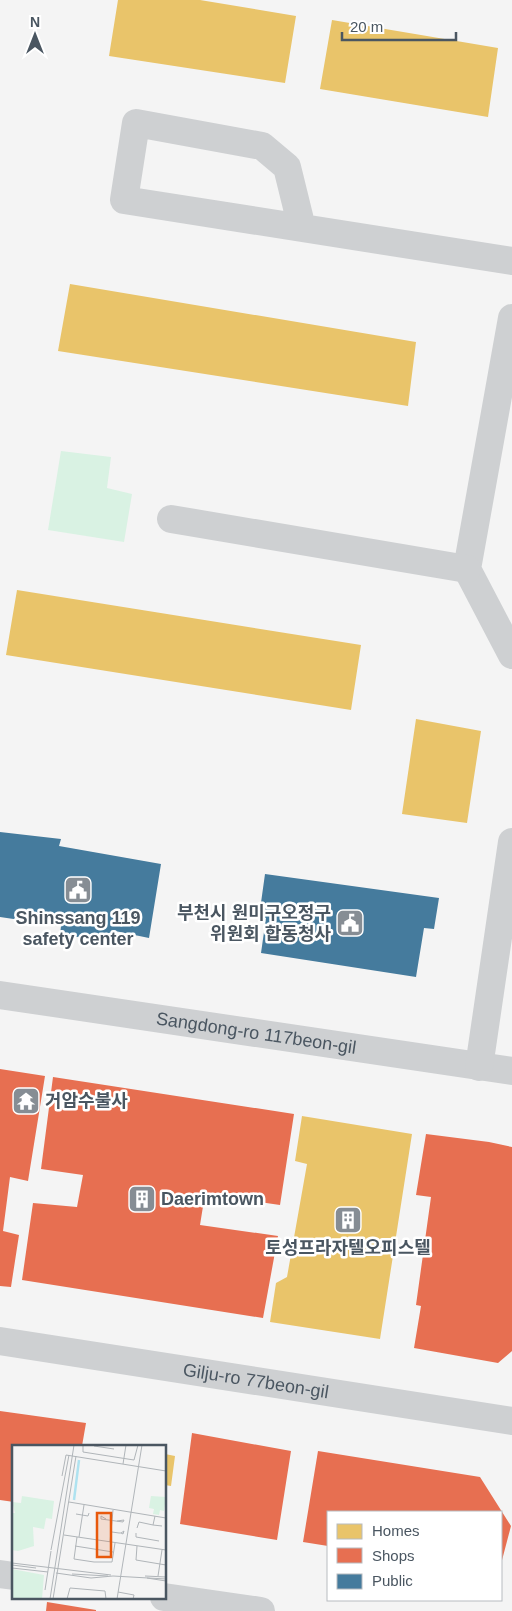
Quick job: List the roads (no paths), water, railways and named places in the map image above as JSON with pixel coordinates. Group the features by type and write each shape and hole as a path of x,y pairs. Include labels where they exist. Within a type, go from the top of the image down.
{"street":[{"path":"302,228 287,167 262,146 136,123 124,200 302,228 512,261"},
{"path":"512,318 467,569 512,655"},
{"path":"171,519 467,569"},
{"path":"479,1067 512,842"},
{"name":"Sangdong-ro 117beon-gil","path":"0,995 512,1072"},
{"name":"Gilju-ro 77beon-gil","path":"0,1341 512,1421"},
{"path":"166,1597 261,1611"}],"place":[{"name":"Shinssang 119 safety center","path":"78,890"},
{"name":"부천시 원미구오정구 위원회 합동청사","path":"350,923"},
{"name":"거암수불사","path":"26,1101"},
{"name":"Daerimtown","path":"142,1199"},
{"name":"토성프라자텔오피스텔","path":"348,1220"}]}
